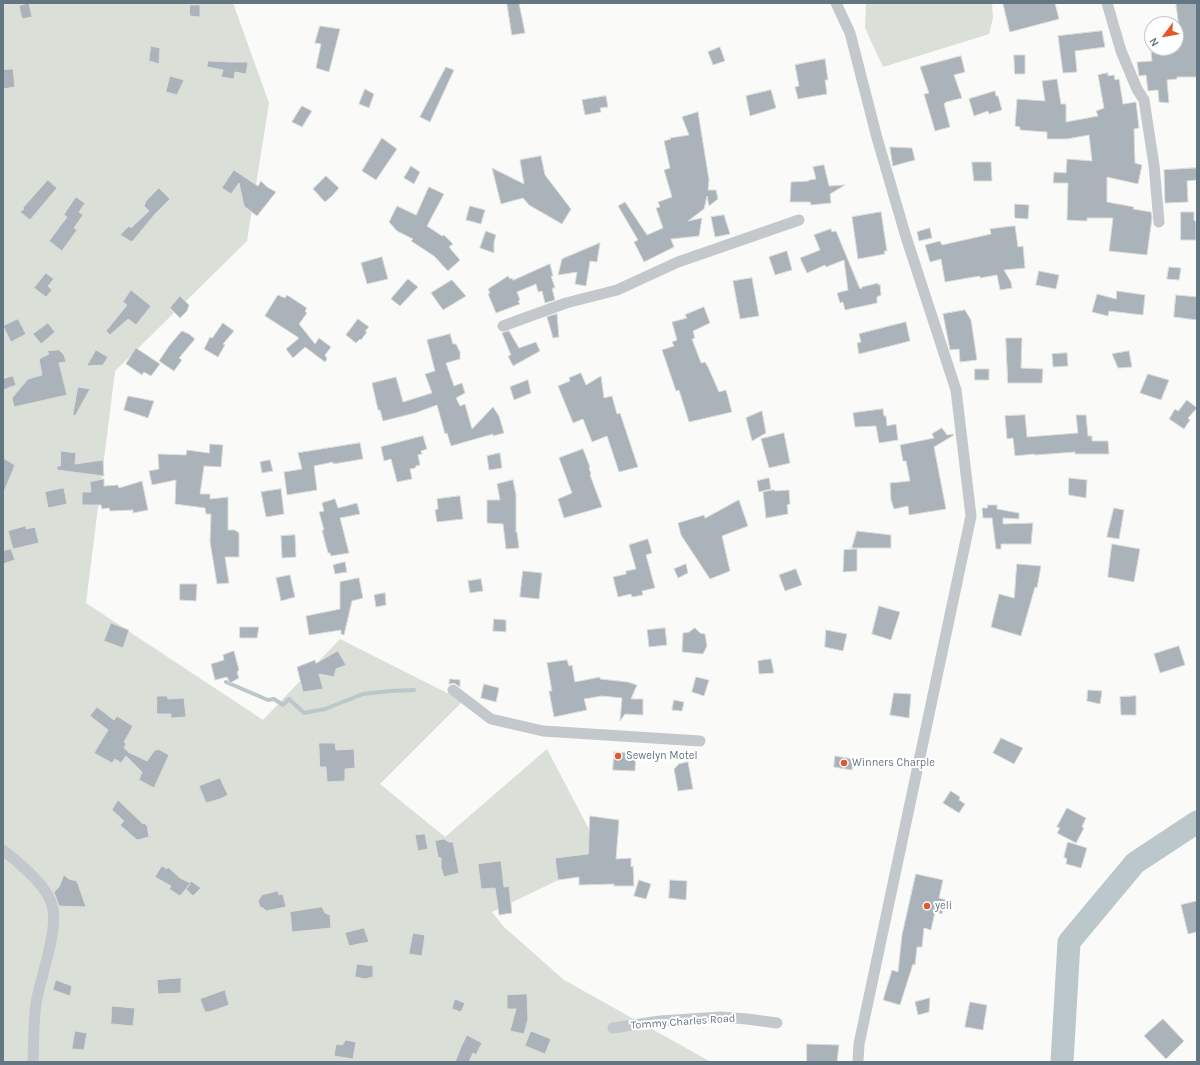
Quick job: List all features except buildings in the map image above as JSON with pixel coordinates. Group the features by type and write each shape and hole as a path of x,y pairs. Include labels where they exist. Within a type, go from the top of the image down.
{"street":[{"path":"836,3 850,33 877,138 906,237 956,390 971,516 860,1036 858,1062"},
{"path":"1107,3 1121,51 1137,89 1144,100 1154,165 1159,222"},
{"path":"503,326 566,303 617,290 678,262 799,220"},
{"path":"453,690 491,719 543,731 700,741"},
{"path":"3,850 31,872 44,890 53,908 54,926 36,1000 33,1062"},
{"name":"Tommy Charles Road","path":"613,1028 660,1021 721,1017 777,1023"}],"shaded area":[{"path":"3,3 233,3 269,103 247,241 115,371 86,603 263,720 340,639 463,701 380,784 445,837 547,749 604,858 492,912 504,927 564,980 711,1062 3,1062"},
{"path":"866,3 992,3 993,18 989,34 883,67 865,28"}],"waterway":[{"path":"226,682 268,700 274,699 283,705 289,699 304,713 325,709 363,694 414,690"},
{"path":"1062,1062 1069,942 1135,863 1197,822"}],"place":[{"name":"Sewelyn Motel","path":"618,756"},
{"name":"Winners Charple","path":"844,763"},
{"name":"yeli","path":"927,906"}]}
